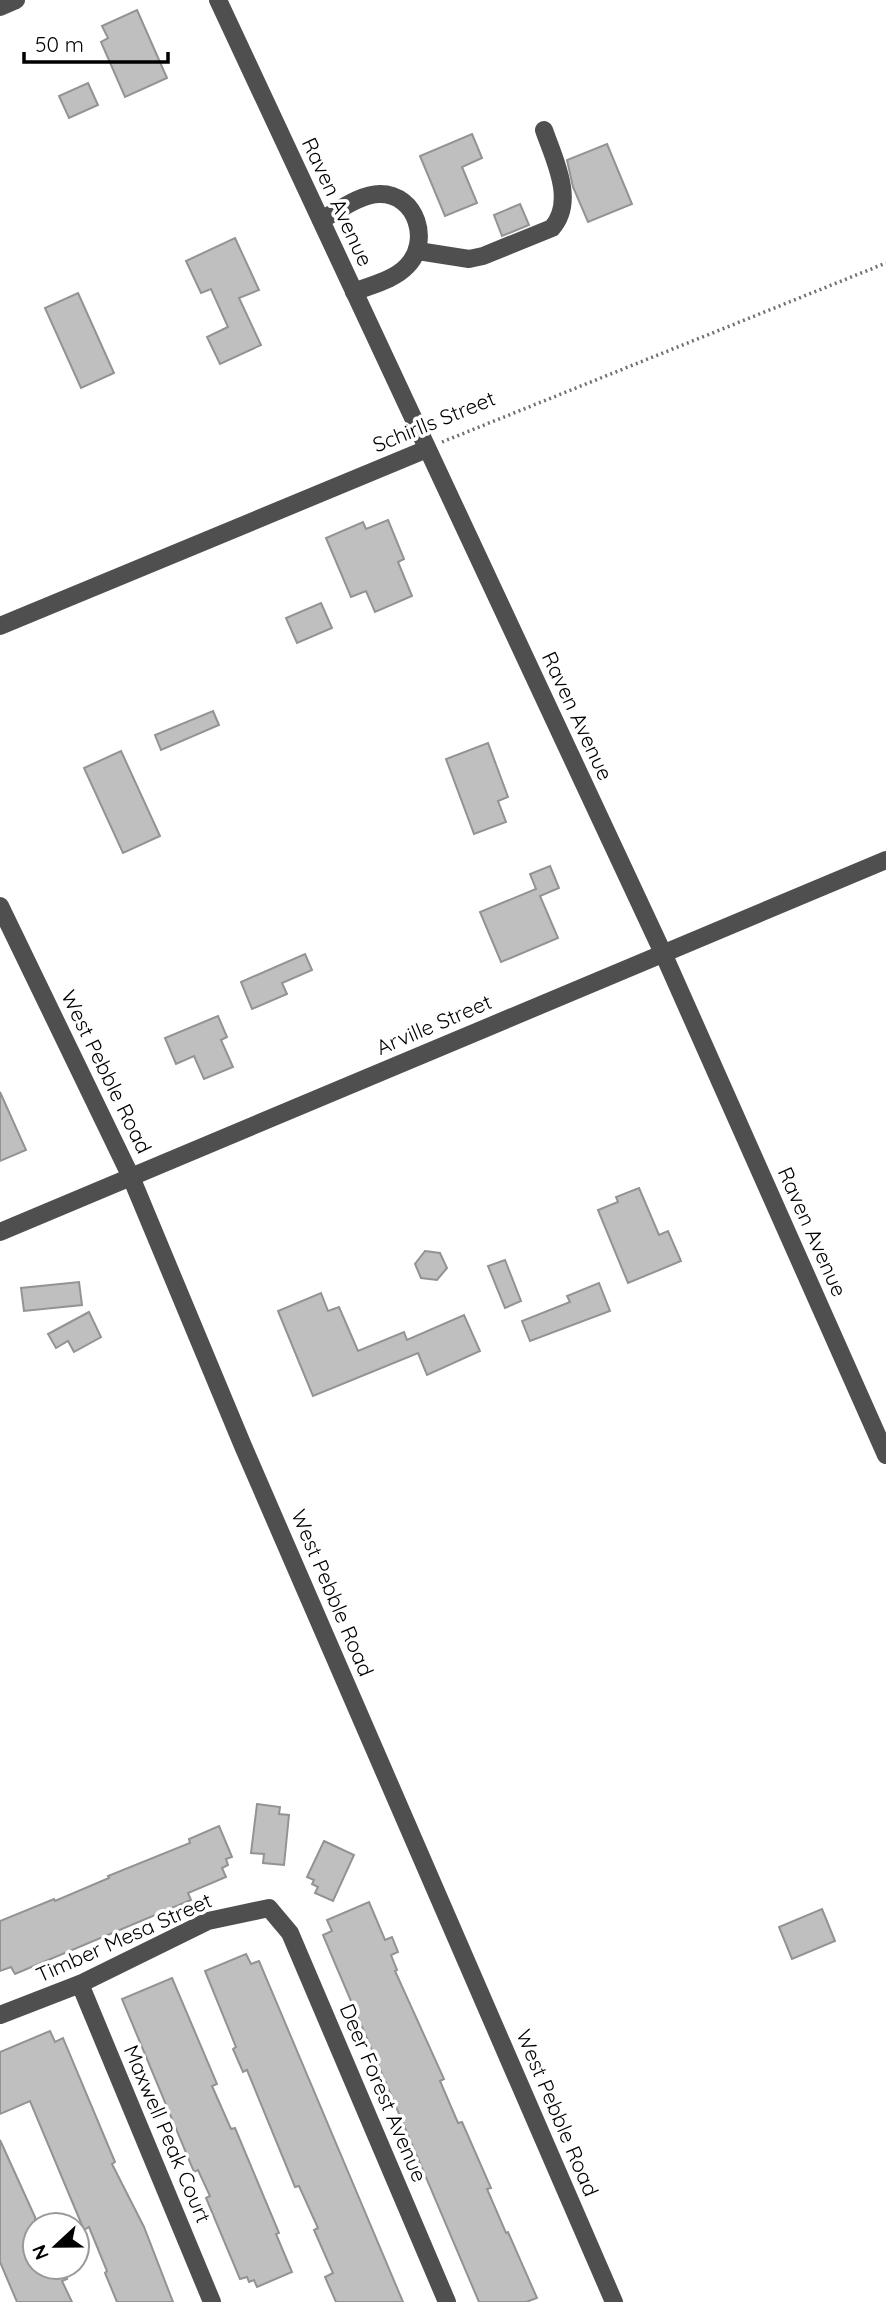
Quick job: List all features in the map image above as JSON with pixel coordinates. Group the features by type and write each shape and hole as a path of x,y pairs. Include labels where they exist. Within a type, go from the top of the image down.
{"street":[{"path":"0,7 16,0"},
{"name":"Raven Avenue","path":"218,0 663,953 886,1455"},
{"path":"418,251 459,258 483,256 552,228 562,209 562,190 559,171 544,130"},
{"path":"321,220 367,197 379,194 391,195 402,201 414,214 419,227 418,251 403,270 354,292"},
{"name":"Schirlls Street","path":"0,626 427,449"},
{"name":"Arville Street","path":"0,1231 886,860"},
{"name":"West Pebble Road","path":"0,906 131,1177 243,1446 614,2302"},
{"name":"Timber Mesa Street","path":"0,2015 80,1984 208,1921 268,1908"},
{"name":"Deer Forest Avenue","path":"268,1908 290,1933 447,2302"},
{"name":"Maxwell Peak Court","path":"80,1984 212,2302"}],"path":[{"name":"Schirlls Street","path":"427,449 886,263"}],"building":[{"path":"137,10 167,78 125,97 101,42 108,38 102,26"},
{"path":"88,83 98,105 69,118 59,96"},
{"path":"472,134 482,158 462,167 477,203 445,216 420,156"},
{"path":"607,144 632,204 588,222 573,187 567,160"},
{"path":"520,204 529,225 502,236 494,215"},
{"path":"235,238 259,290 239,298 261,345 220,364 207,337 228,327 211,289 201,293 186,261"},
{"path":"78,293 114,373 81,388 45,308"},
{"path":"388,520 404,559 398,562 412,596 375,612 366,591 351,597 326,538 363,522 366,529"},
{"path":"321,603 332,628 297,643 286,618"},
{"path":"213,711 219,725 161,750 155,735"},
{"path":"488,743 508,797 498,801 506,822 474,834 446,759"},
{"path":"121,751 160,836 123,853 84,768"},
{"path":"550,866 559,888 540,896 558,938 501,962 480,912 536,889 530,874"},
{"path":"305,954 312,970 282,983 287,994 252,1009 241,982"},
{"path":"218,1016 227,1037 221,1040 233,1067 204,1079 194,1056 176,1064 165,1038"},
{"path":"0,1092 26,1150 0,1161"},
{"path":"639,1188 659,1235 668,1231 681,1261 628,1283 598,1210 618,1202 616,1197"},
{"path":"425,1251 440,1253 447,1268 437,1280 421,1278 415,1264"},
{"path":"505,1260 521,1301 505,1308 488,1266"},
{"path":"79,1282 82,1305 24,1311 21,1288"},
{"path":"599,1283 610,1311 530,1341 522,1321 570,1302 567,1296"},
{"path":"321,1293 328,1311 339,1307 358,1351 404,1332 407,1340 464,1315 480,1351 427,1375 418,1353 313,1396 278,1311"},
{"path":"89,1312 101,1337 74,1352 68,1341 56,1348 48,1334"},
{"path":"257,1804 280,1807 279,1814 289,1815 284,1865 263,1863 264,1854 251,1853"},
{"path":"219,1826 232,1857 226,1859 228,1865 222,1868 226,1877 188,1893 191,1900 15,1974 11,1967 0,1971 0,1921 54,1899 55,1901 190,1843 189,1839"},
{"path":"324,1841 354,1855 333,1901 315,1893 318,1887 312,1884 314,1880 307,1877"},
{"path":"369,1902 385,1940 392,1937 398,1952 391,1955 397,1970 395,1971 444,2079 440,2081 458,2123 462,2122 491,2188 487,2189 537,2298 526,2302 479,2302 334,1961 323,1935 332,1931 327,1920"},
{"path":"822,1909 835,1941 792,1959 779,1927"},
{"path":"246,1954 251,1964 259,1961 403,2302 336,2302 325,2277 333,2273 314,2230 318,2228 299,2186 295,2187 247,2070 243,2072 233,2049 236,2047 205,1971"},
{"path":"172,1978 217,2084 212,2086 231,2129 235,2128 279,2233 276,2234 292,2272 257,2287 254,2280 249,2282 247,2277 240,2279 206,2198 210,2196 198,2170 194,2172 122,1999"},
{"path":"50,2031 55,2042 63,2038 115,2162 112,2164 144,2227 173,2302 117,2302 91,2232 91,2211 76,2211 30,2101 0,2114 0,2052"},
{"path":"0,2140 32,2211 21,2211 21,2281 62,2281 72,2302 17,2302 0,2262"}]}
